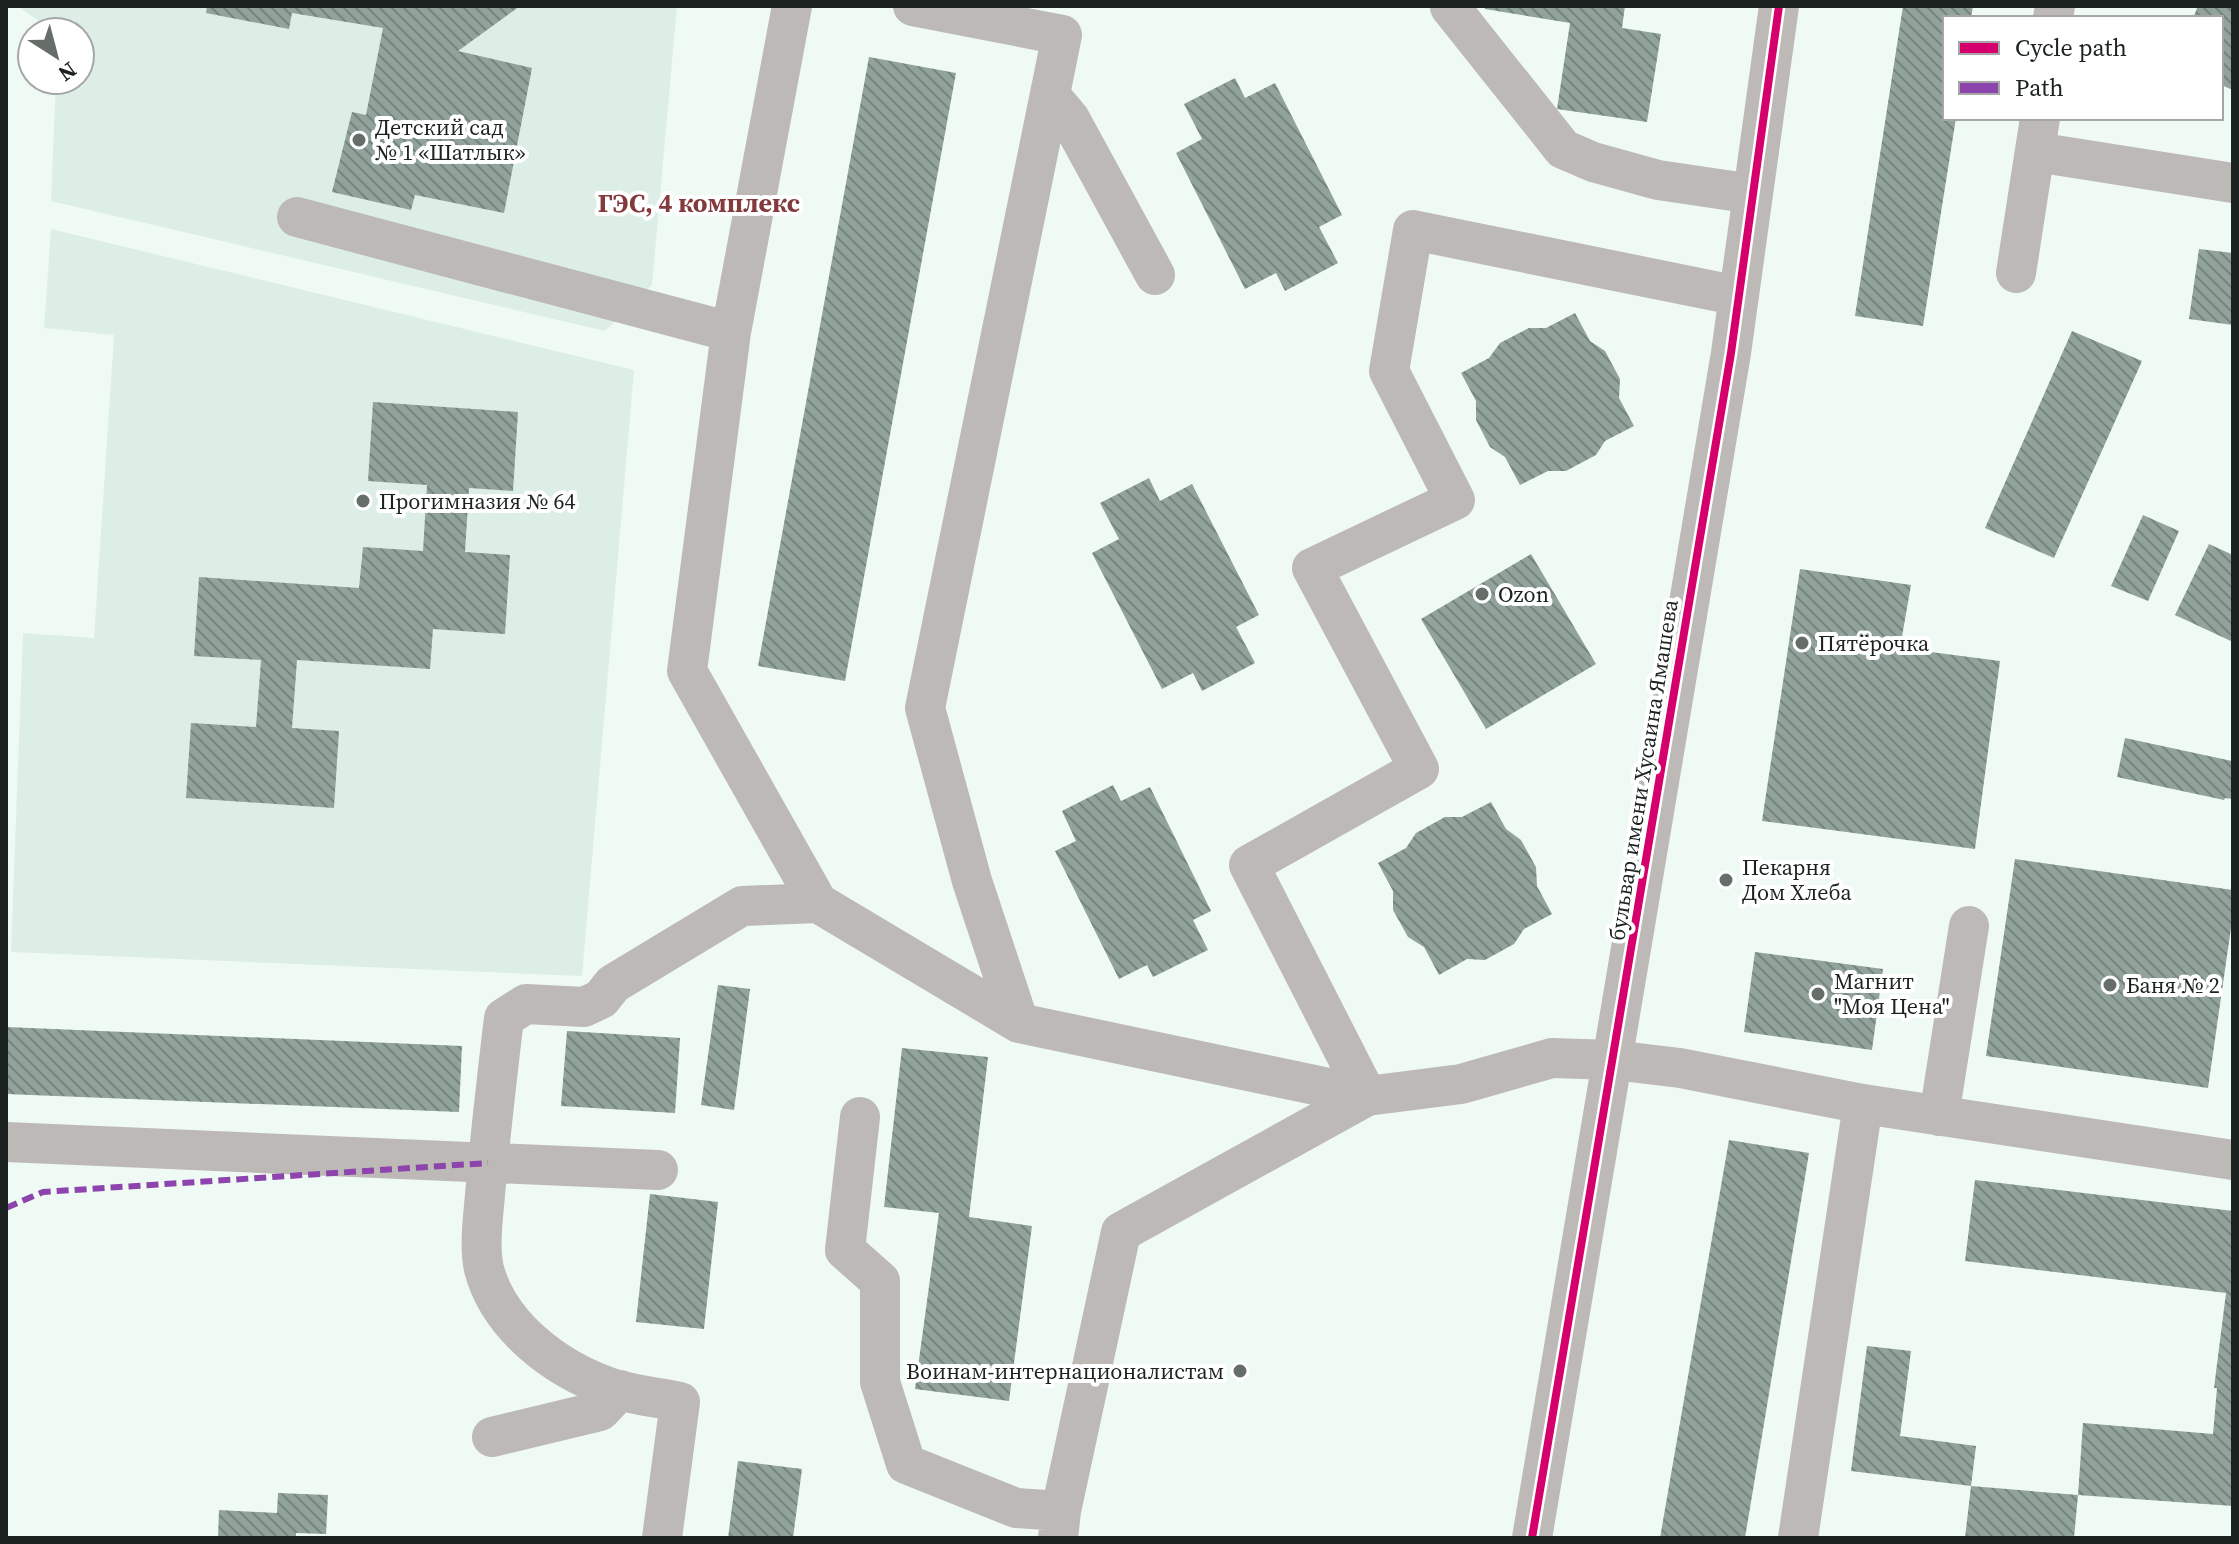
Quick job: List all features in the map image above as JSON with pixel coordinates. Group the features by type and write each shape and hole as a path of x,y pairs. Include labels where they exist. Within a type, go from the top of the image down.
{"street":[{"path":"792,6 731,332 687,671 818,903 1019,1023 1367,1096 1461,1084 1552,1058 1613,1060 1680,1068 1863,1104 2233,1160"},
{"path":"913,6 1065,21 925,708 972,881 1019,1023"},
{"name":"бульвар имени Хусаина Ямашева","path":"1532,1538 1739,296 1779,6"},
{"path":"1450,7 1563,149 1593,162 1658,180 1753,194"},
{"path":"1050,95 1070,119 1155,275"},
{"path":"2016,273 2038,135 2233,183"},
{"path":"297,217 731,332"},
{"path":"1367,1096 1249,865 1419,769 1312,568 1455,500 1389,371 1413,230 1739,296"},
{"path":"662,1538 680,1402 620,1390 576,1373 539,1349 519,1330 495,1299 483,1266 488,1163 504,1018 526,1004 584,1007 601,999 613,984 742,906 818,903"},
{"path":"1939,1116 1969,926"},
{"path":"860,1117 845,1250 880,1281 880,1382 906,1464 1059,1525 1121,1232 1367,1096"},
{"path":"1798,1538 1863,1104"},
{"path":"6,1142 658,1170"},
{"path":"492,1437 600,1411 620,1390"}],"shaded area":[{"name":"Детский сад № 1 «Шатлык»","path":"17,6 677,6 652,285 605,331 51,201 55,96 96,96 96,16 32,16"},
{"name":"Прогимназия № 64","path":"51,229 634,370 582,976 11,952 23,633 94,638 114,335 44,328"}],"building":[{"path":"207,6 520,6 458,51 532,68 504,213 415,195 411,210 332,192 352,112 366,115 383,28 292,13 289,29 206,13"},
{"path":"1485,6 1625,6 1622,28 1661,34 1647,122 1557,109 1570,23 1485,9"},
{"path":"1903,6 1973,6 1971,16 1943,16 1943,120 1956,120 1923,326 1855,316"},
{"path":"2198,6 2233,6 2233,90 2223,86 2223,16 2194,16"},
{"path":"869,57 956,73 845,681 758,666"},
{"path":"1235,78 1245,98 1275,83 1342,215 1319,227 1338,263 1285,291 1276,273 1245,289 1176,153 1202,139 1184,104"},
{"path":"2199,249 2233,253 2233,325 2189,319"},
{"path":"1575,313 1590,341 1605,351 1620,379 1619,398 1634,426 1605,441 1596,455 1566,471 1548,471 1520,485 1505,457 1490,447 1476,420 1476,401 1461,373 1489,358 1500,343 1529,328 1546,328"},
{"path":"2072,331 2142,361 2054,558 1985,528"},
{"path":"373,402 518,412 513,491 469,488 465,552 510,555 505,634 433,629 430,669 297,660 292,728 339,731 334,808 186,798 191,723 256,727 261,660 194,656 199,577 359,588 363,547 423,551 427,485 368,481"},
{"path":"1149,478 1160,501 1192,484 1259,615 1236,627 1255,663 1202,691 1193,673 1162,689 1092,553 1119,539 1100,503"},
{"path":"2143,515 2179,531 2148,601 2111,586"},
{"path":"2209,544 2233,555 2233,642 2175,615"},
{"path":"1531,554 1596,664 1486,729 1421,619"},
{"path":"1800,569 1911,585 1900,648 2000,661 1975,849 1762,821"},
{"path":"2125,738 2232,761 2233,799 2224,800 2117,777"},
{"path":"1113,785 1121,801 1150,787 1211,911 1193,920 1208,950 1153,977 1147,965 1119,979 1055,851 1076,841 1062,811"},
{"path":"1491,802 1506,829 1521,840 1536,867 1537,886 1552,914 1524,929 1514,944 1485,960 1467,959 1439,975 1424,947 1408,937 1393,910 1393,891 1378,863 1406,848 1416,833 1445,817 1462,817"},
{"name":"Баня № 2","path":"2015,859 2233,890 2233,914 2208,1088 1986,1056"},
{"path":"1755,952 1883,969 1872,1050 1744,1032"},
{"path":"718,985 750,989 734,1110 701,1105"},
{"path":"6,1027 462,1046 459,1112 6,1094"},
{"path":"567,1031 680,1038 675,1113 561,1106"},
{"path":"902,1048 988,1057 969,1217 1032,1226 1009,1401 915,1389 939,1213 884,1207"},
{"path":"1729,1140 1809,1153 1745,1538 1660,1538"},
{"path":"1975,1180 2233,1211 2233,1506 2078,1495 2083,1423 2213,1434 2217,1388 2214,1388 2226,1293 1965,1261"},
{"path":"650,1194 718,1202 704,1329 636,1322"},
{"path":"1867,1346 1911,1351 1900,1436 1976,1446 1971,1486 1851,1471"},
{"path":"738,1461 802,1469 793,1538 728,1538"},
{"path":"1971,1486 2078,1495 2074,1538 1965,1538"},
{"path":"278,1493 328,1495 326,1534 296,1533 296,1538 218,1538 219,1510 277,1513"}],"marked path":[{"path":"6,1208 43,1192 488,1163"}],"cycle path":[{"path":"1532,1538 1731,353 1779,6"}],"place":[{"name":"Детский сад № 1 «Шатлык»","path":"359,140"},
{"name":"Прогимназия № 64","path":"363,501"},
{"name":"Ozon","path":"1482,594"},
{"name":"Пятёрочка","path":"1802,643"},
{"name":"Пекарня Дом Хлеба","path":"1726,880"},
{"name":"Баня № 2","path":"2110,985"},
{"name":"Магнит \"Моя Цена\"","path":"1818,994"},
{"name":"Воинам-интернационалистам","path":"1240,1371"}],"district":[{"name":"ГЭС, 4 комплекс","path":"699,203"}]}
